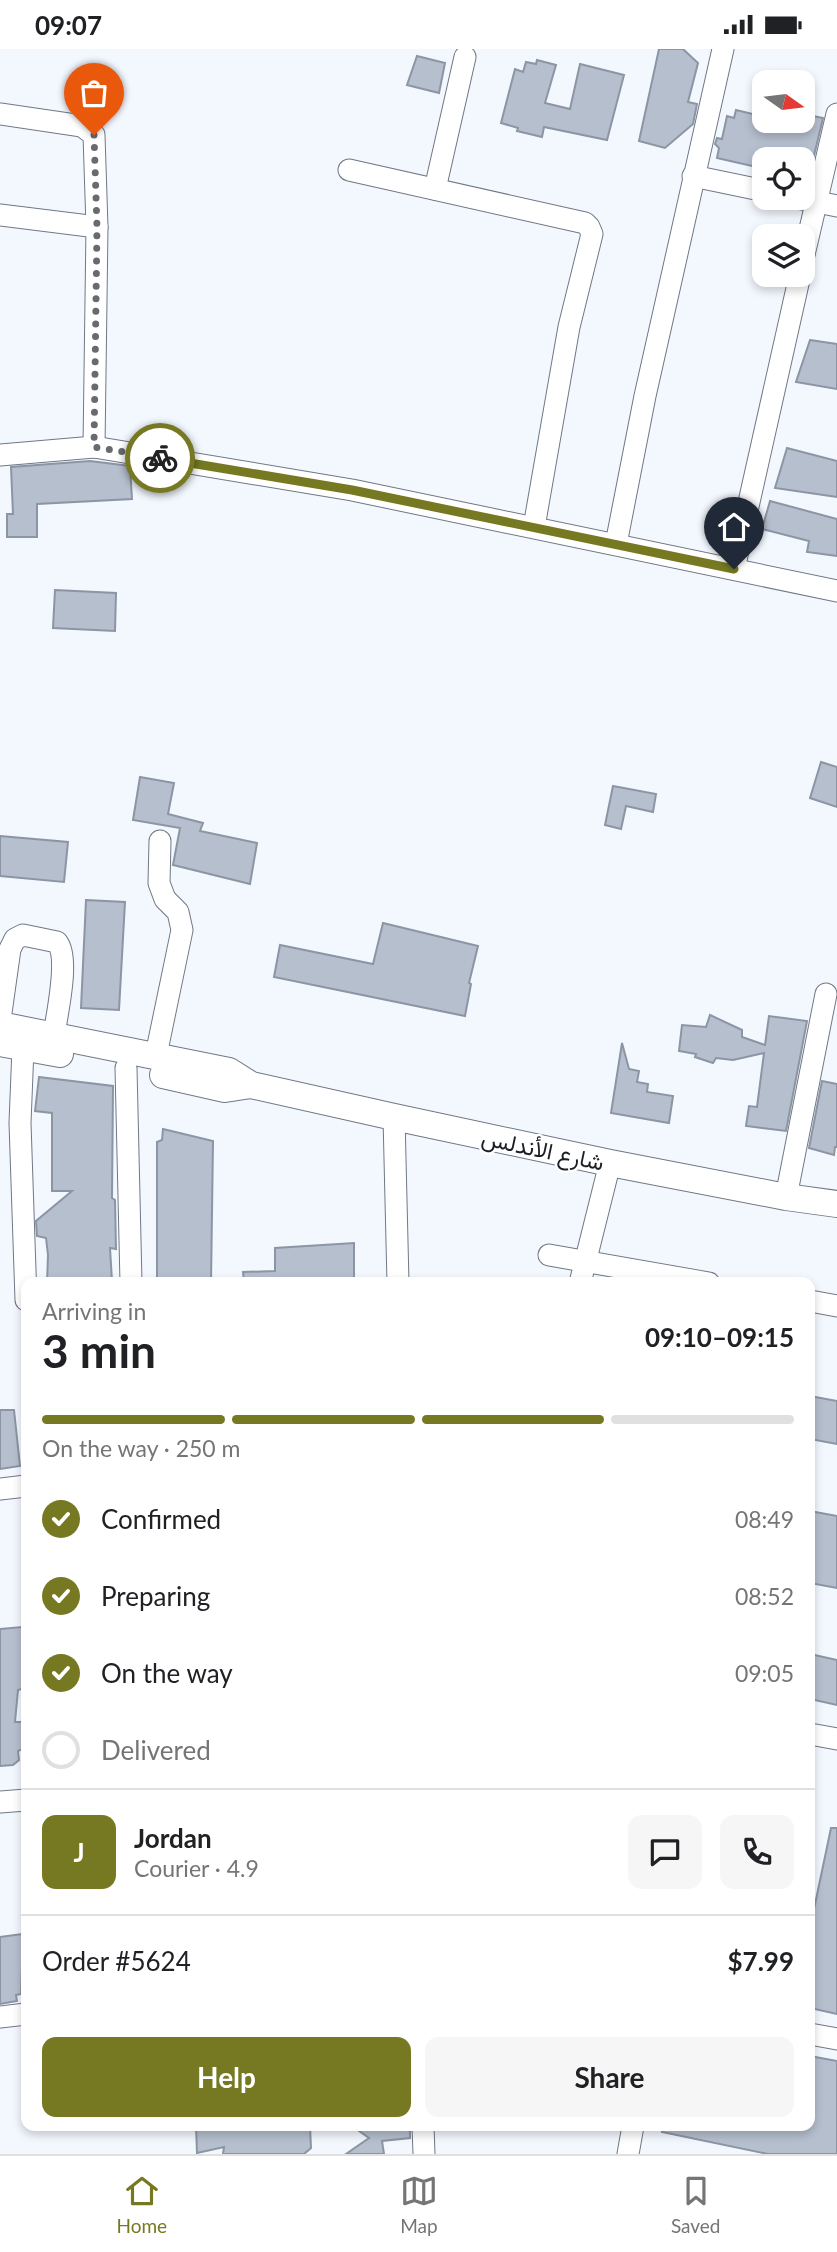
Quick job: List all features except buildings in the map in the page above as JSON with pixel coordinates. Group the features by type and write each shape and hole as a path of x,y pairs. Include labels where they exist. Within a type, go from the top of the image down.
{"main road":[{"name":"شارع الأندلس","path":"0,1022 229,1070 251,1085"},
{"name":"شارع الأندلس","path":"11,1046 225,1089 251,1085 610,1163 786,1197 837,1204"}],"street":[{"path":"616,544 645,395 723,49"},
{"path":"435,189 465,57"},
{"path":"0,114 82,126 94,135 97,227 94,447"},
{"path":"812,224 837,114"},
{"path":"349,170 585,223 590,227 592,234 569,327 534,527"},
{"path":"693,176 752,188"},
{"path":"0,215 97,227"},
{"path":"734,569 797,287"},
{"path":"0,455 94,447 352,490 837,591"},
{"path":"156,1055 181,930 178,912 165,899 159,883 160,841"},
{"path":"0,1022 10,949 15,939 23,936 57,942 61,947 63,962 54,1035"},
{"path":"786,1197 826,994"},
{"path":"11,1046 20,1123 25,1277"},
{"path":"126,1067 131,1277"},
{"path":"394,1117 398,1277"},
{"path":"581,1277 610,1163"},
{"path":"549,1255 675,1277"},
{"path":"815,1302 837,1306"},
{"path":"0,1489 21,1487"},
{"path":"815,1735 837,1739"},
{"path":"0,1802 21,1800"},
{"path":"0,2017 21,2015"},
{"path":"815,2035 837,2039"},
{"path":"423,2131 424,2154"},
{"path":"628,2154 632,2131"}],"way so far":[{"path":"94,135 97,227 94,447 160,458"}],"route":[{"path":"160,458 352,490 734,569"}]}
